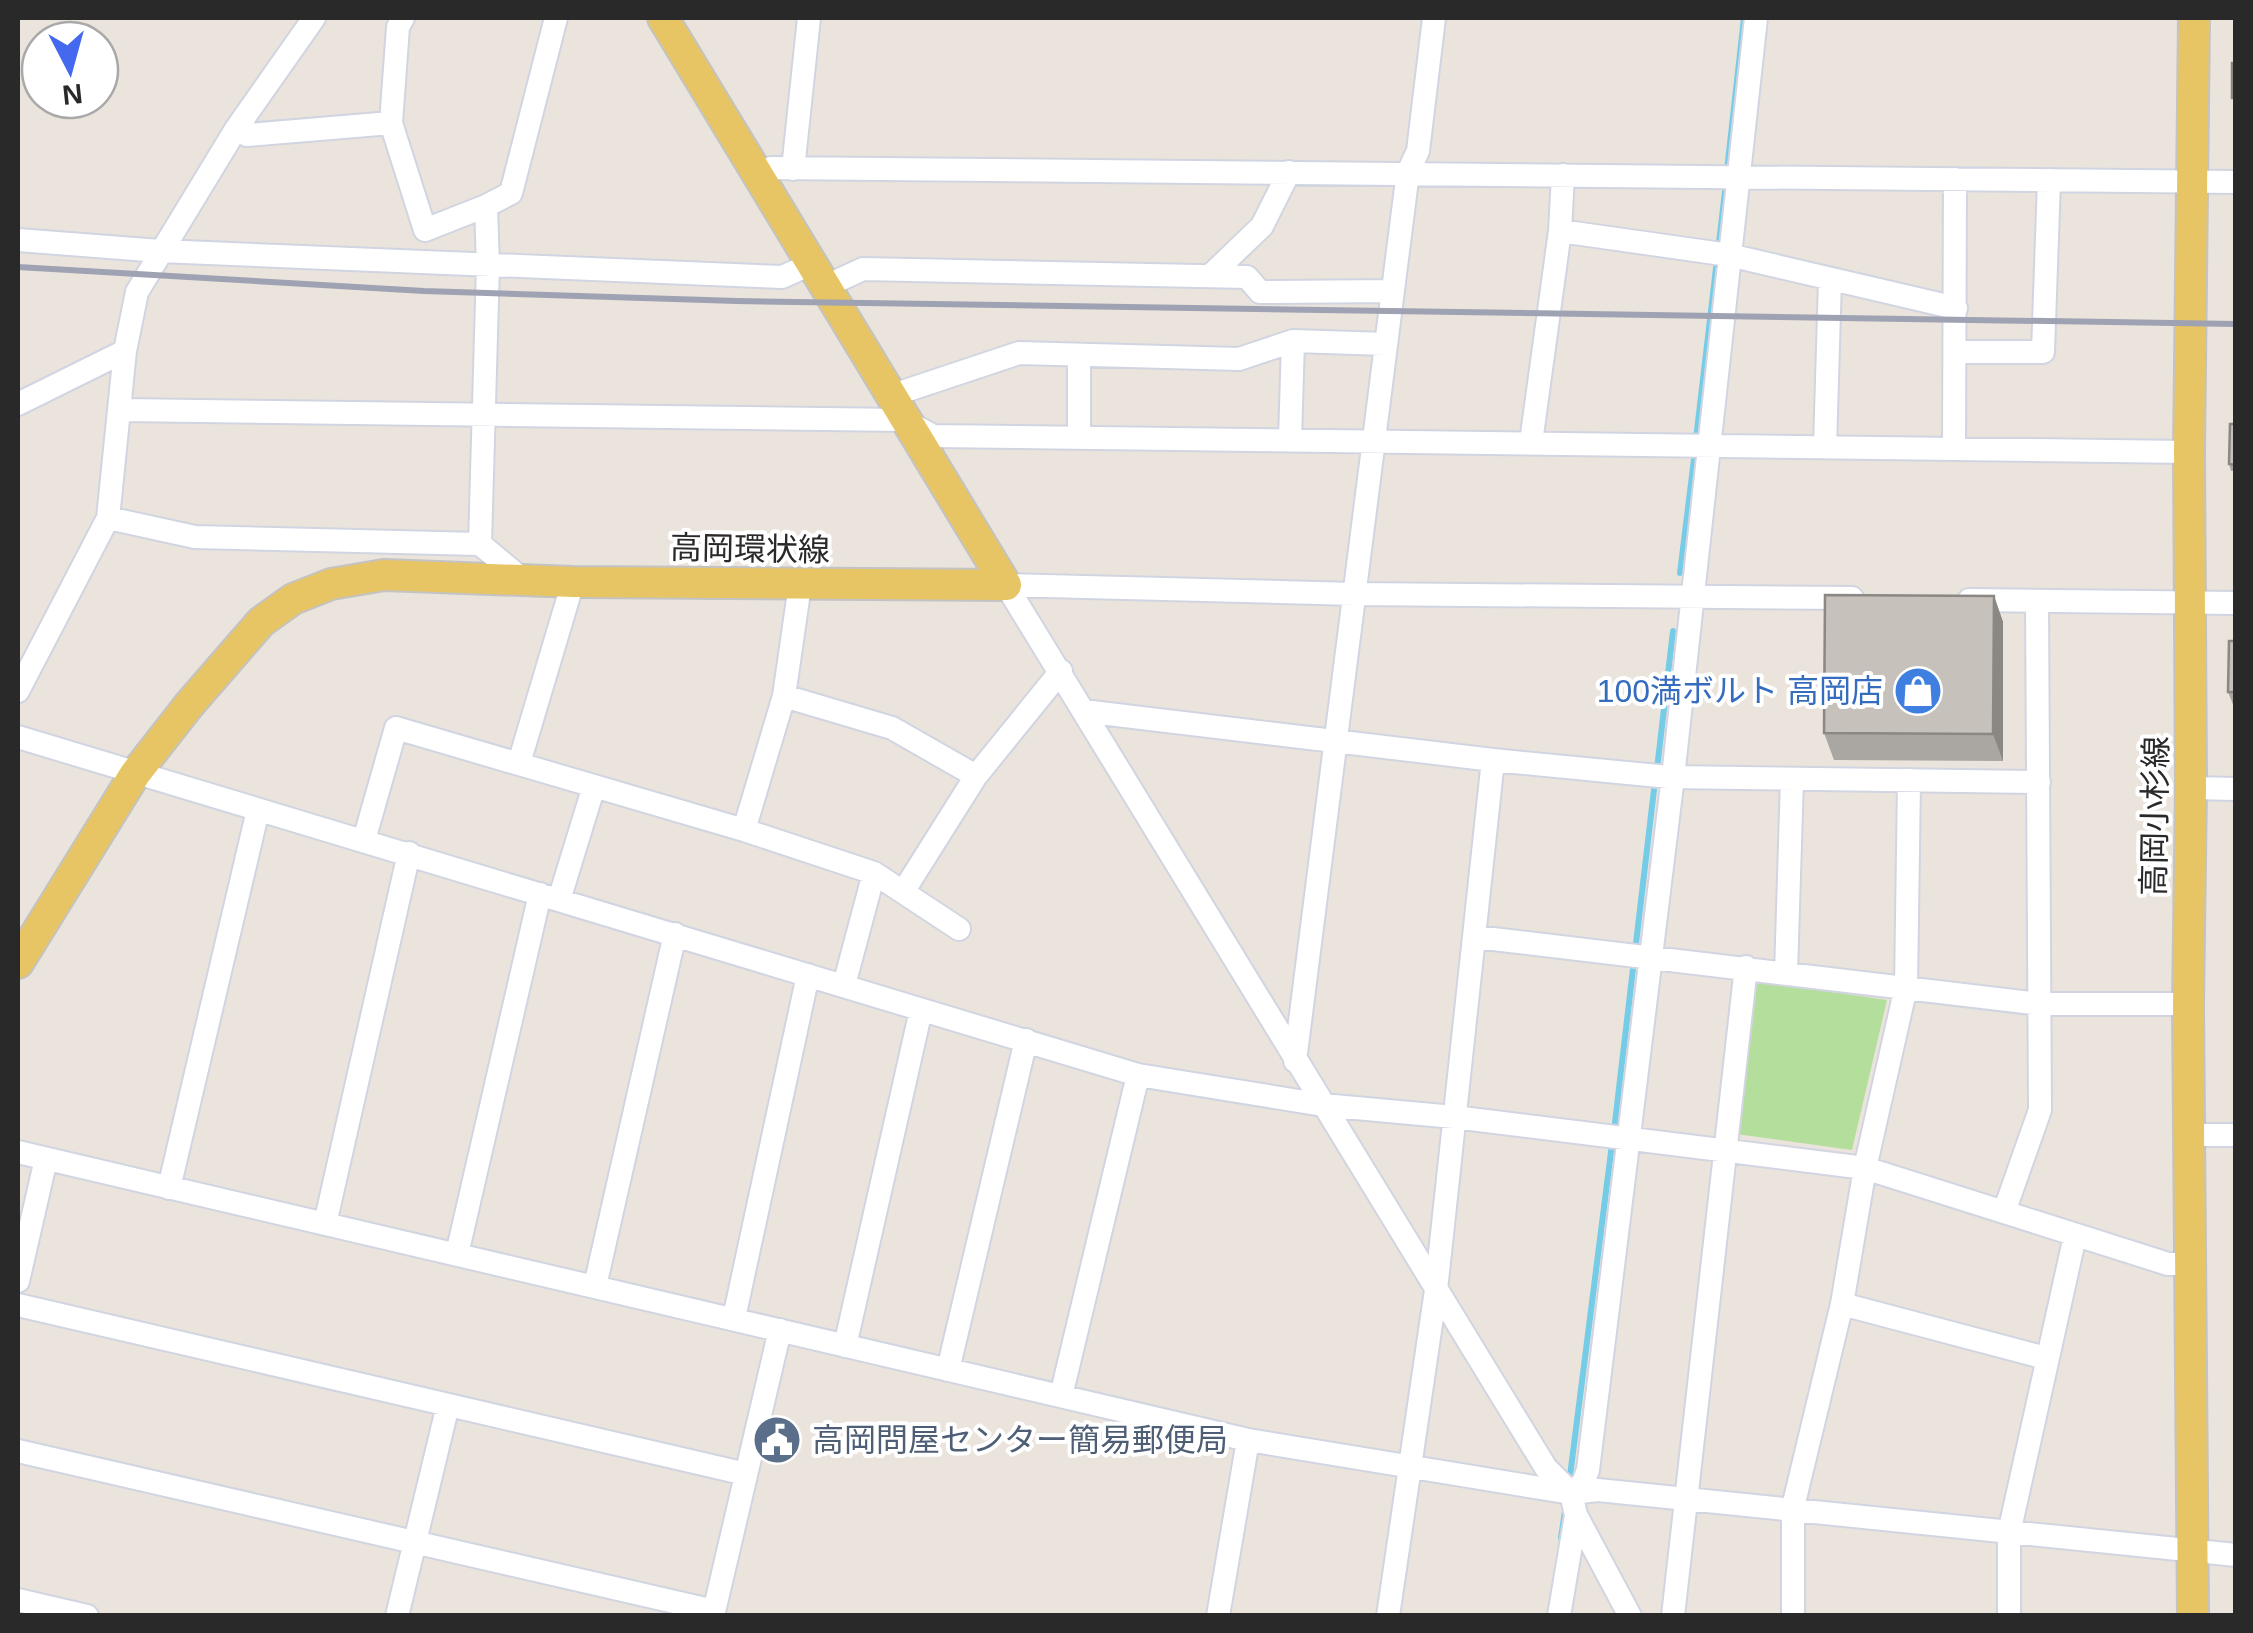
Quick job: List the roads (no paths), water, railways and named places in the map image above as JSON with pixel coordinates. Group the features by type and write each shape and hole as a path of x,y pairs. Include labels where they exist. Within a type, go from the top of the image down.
{"main road":[{"path":"663,18 1006,585"},
{"name":"高岡小杉線","path":"2193,1616 2188,452 2194,18"},
{"name":"高岡環状線","path":"18,963 136,774 188,705 260,622 294,599 331,584 384,574 573,582 1006,585"}],"street":[{"path":"18,692 108,518 125,351 137,292 236,128 314,18"},
{"path":"403,18 394,61 391,122 424,230 511,193 556,18"},
{"path":"792,168 809,18"},
{"path":"1295,1061 1408,172 1418,151 1434,18"},
{"path":"1566,1494 1583,1482 1588,1470 1692,596 1698,446 1728,176 1756,18"},
{"path":"236,128 247,136 391,122"},
{"path":"758,175 771,168 792,168 2236,182"},
{"path":"1210,276 1262,226 1289,172"},
{"path":"1531,442 1560,231 1563,175"},
{"path":"1954,448 1955,178"},
{"path":"1956,352 2043,352 2049,180"},
{"path":"480,544 488,265 486,206"},
{"path":"1560,231 1720,254 1956,308"},
{"path":"18,240 160,251 782,277 863,269 1210,276 1247,277 1260,292 1393,291"},
{"path":"1825,448 1830,278"},
{"path":"121,410 483,414 897,408 1019,353 1238,359 1293,341 1386,344"},
{"path":"1290,440 1293,341"},
{"path":"18,404 125,351"},
{"path":"1079,355 1079,438"},
{"path":"897,408 933,436 2188,452"},
{"path":"108,518 195,537 480,544 522,579"},
{"path":"519,763 573,582"},
{"path":"1006,585 1354,594 1884,599"},
{"path":"1006,585 1436,1290 1566,1494 1630,1616"},
{"path":"744,830 784,696 800,586"},
{"path":"1942,600 2236,604"},
{"path":"2004,1212 2040,1110 2037,602"},
{"path":"903,892 976,776 1061,671"},
{"path":"784,696 892,728 976,776"},
{"path":"1083,711 1671,777 2039,782"},
{"path":"364,840 396,728 744,830 874,873 959,929"},
{"path":"18,737 1138,1075 1324,1106 1726,1148 1865,1168 2168,1264 2192,1264"},
{"path":"1388,1616 1436,1290 1493,760"},
{"path":"1786,972 1792,779"},
{"path":"1792,1616 1793,1508 1842,1304 1865,1168 1906,988 1910,780"},
{"path":"457,1254 550,897 594,786"},
{"path":"2191,788 2236,789"},
{"path":"169,1188 258,810"},
{"path":"325,1224 409,853"},
{"path":"844,985 874,873"},
{"path":"595,1286 675,934"},
{"path":"1476,937 2040,1004 2188,1004"},
{"path":"1673,1616 1746,968"},
{"path":"734,1318 808,975"},
{"path":"845,1346 921,1010"},
{"path":"948,1370 1026,1040"},
{"path":"1061,1396 1138,1075"},
{"path":"2191,1135 2236,1135"},
{"path":"18,1152 1248,1440 1566,1494 1598,1490 1686,1498 2236,1555"},
{"path":"18,1281 46,1159"},
{"path":"2009,1616 2008,1533 2075,1236"},
{"path":"1842,1304 2046,1358"},
{"path":"18,1305 746,1474"},
{"path":"18,1452 714,1613 780,1330"},
{"path":"398,1616 448,1405"},
{"path":"1218,1616 1248,1440"},
{"path":"1559,1616 1566,1494"},
{"path":"18,1600 87,1616"}],"waterway":[{"path":"1727,170 1744,18"},
{"path":"1696,439 1726,183"},
{"path":"1680,573 1695,451"},
{"path":"1657,769 1673,631"},
{"path":"1614,1131 1655,781"},
{"path":"1569,1484 1612,1144"},
{"path":"1561,1538 1565,1511"}],"railway":[{"path":"18,267 424,291 737,301 2236,324"}],"place":[{"name":"100満ボルト 高岡店","path":"1918,691"},
{"name":"高岡問屋センター簡易郵便局","path":"777,1440"}]}
